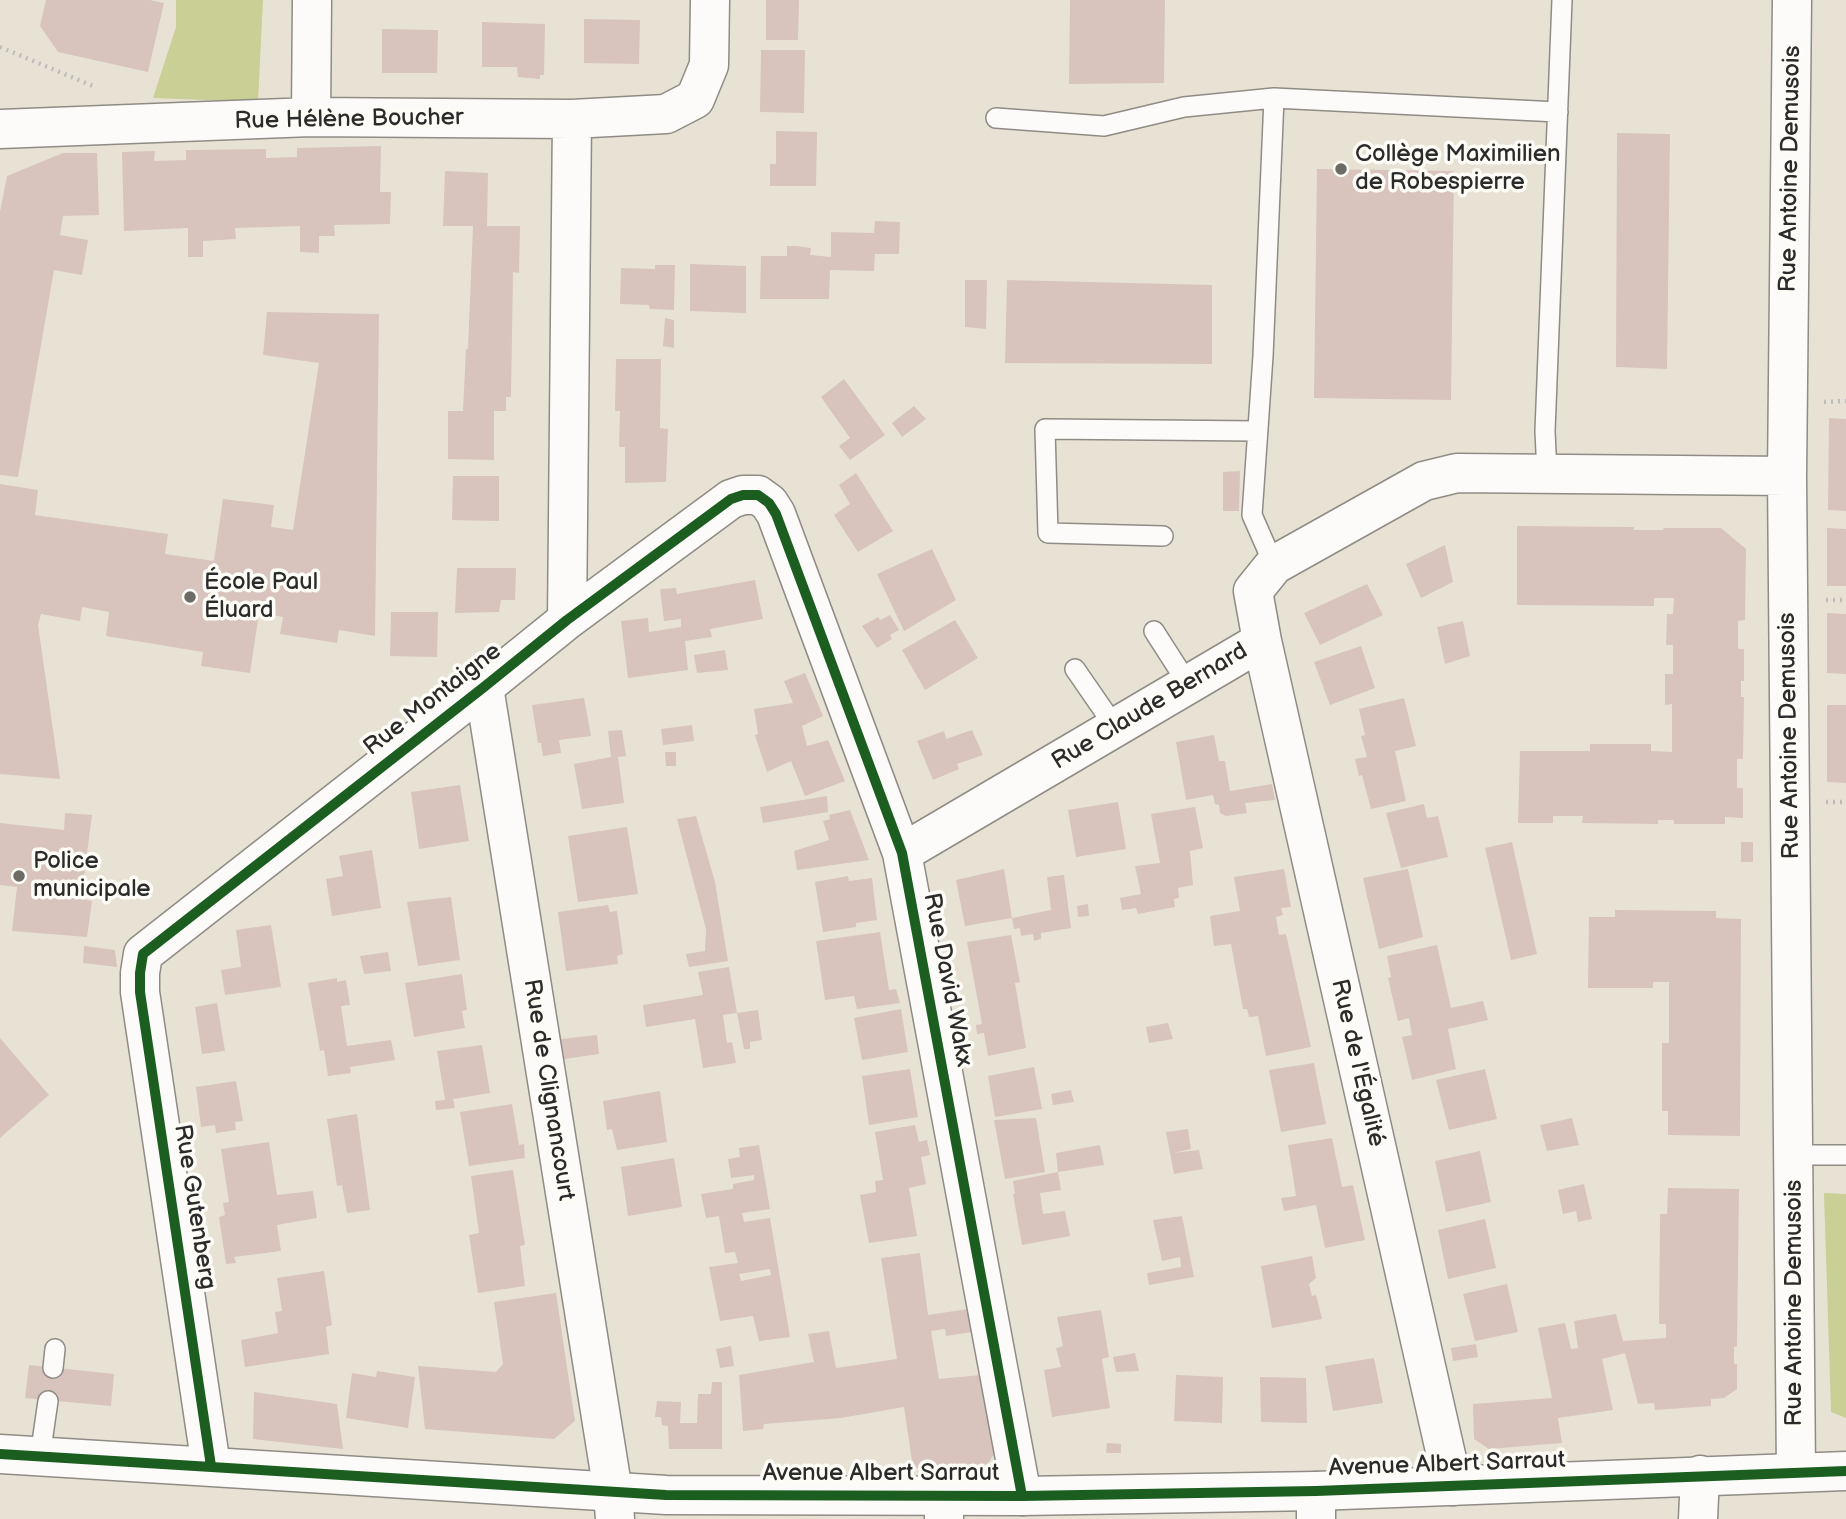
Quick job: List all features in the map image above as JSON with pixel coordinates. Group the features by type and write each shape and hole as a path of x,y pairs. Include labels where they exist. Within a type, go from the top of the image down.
{"street":[{"path":"311,117 312,0"},
{"name":"Rue Hélène Boucher","path":"0,129 311,117 572,119 666,114 695,99 709,65 710,0"},
{"name":"Rue Antoine Demusois","path":"1793,0 1787,475 1796,1472"},
{"path":"567,620 572,119"},
{"name":"Rue Claude Bernard","path":"902,853 1262,640 1253,591 1273,565 1424,481 1457,473 1787,475"},
{"name":"Rue Montaigne","path":"143,954 567,620 731,499 743,495 758,495"},
{"name":"Rue David Wakx","path":"758,495 769,503 776,514 902,853 1022,1496"},
{"name":"Rue de l'Égalité","path":"1262,640 1453,1486"},
{"name":"Rue de Clignancourt","path":"484,687 614,1505"},
{"name":"Rue Gutenberg","path":"143,954 139,973 140,992 211,1466"},
{"name":"Avenue Albert Sarraut","path":"0,1454 211,1466 614,1505 666,1495 944,1507 1022,1496 1316,1505 1453,1486 1846,1471"},
{"path":"1698,1519 1700,1475"}],"lane":[{"path":"1547,474 1545,431 1562,0"},
{"path":"996,118 1104,126 1184,107 1274,99 1558,113"},
{"path":"1273,565 1252,515 1274,99"},
{"path":"1163,536 1048,533 1045,429 1258,431"},
{"path":"1154,631 1188,684"},
{"path":"1075,669 1115,727"},
{"path":"1794,1154 1846,1155"},
{"path":"40,1456 48,1401"}],"path":[{"path":"0,47 94,86"}],"green space":[{"path":"176,0 263,0 258,102 153,98 176,27"},
{"path":"1824,1193 1846,1194 1846,1418 1831,1412"}],"building":[{"path":"46,0 150,0 164,3 148,72 58,52 40,26"},
{"path":"766,0 799,0 798,40 766,40"},
{"path":"1070,0 1165,0 1164,83 1069,84"},
{"path":"584,19 640,20 639,64 584,63"},
{"path":"482,22 545,24 544,75 540,75 540,79 518,77 517,67 482,67"},
{"path":"382,29 438,30 437,73 382,73"},
{"path":"761,50 805,50 804,113 760,112"},
{"path":"776,131 817,132 816,186 770,186 770,164 776,164"},
{"path":"1617,133 1670,134 1667,369 1616,367"},
{"path":"381,146 380,192 391,192 390,224 334,225 335,236 319,236 319,253 300,252 300,226 235,228 236,239 203,241 203,257 188,257 188,228 124,231 122,152 155,151 154,161 186,160 186,150 266,149 266,158 297,157 297,148"},
{"path":"63,153 97,153 99,215 63,216 60,235 88,240 82,275 54,270 18,477 0,475 0,212 7,176"},
{"path":"1317,169 1454,171 1451,400 1314,398"},
{"path":"445,171 488,173 487,226 520,226 519,273 513,272 511,397 506,397 506,411 494,411 494,460 448,459 448,411 463,411 473,226 443,226"},
{"path":"875,221 900,222 899,254 875,254 874,271 830,270 829,299 760,299 761,256 787,256 787,246 796,246 811,248 810,255 831,257 831,232 874,233"},
{"path":"690,264 746,266 746,313 690,311"},
{"path":"655,265 675,265 674,310 650,309 649,305 620,304 621,268 655,269"},
{"path":"965,280 987,280 986,329 965,327"},
{"path":"1007,280 1212,285 1212,364 1005,363"},
{"path":"267,312 379,314 375,636 339,630 337,643 280,634 283,617 259,613 250,673 201,666 203,652 106,636 109,612 82,607 80,621 41,614 38,625 60,779 0,774 0,484 38,490 35,515 168,534 165,554 214,561 223,499 274,505 271,527 293,530 319,363 263,355"},
{"path":"665,318 674,320 674,348 663,346"},
{"path":"616,359 661,359 660,428 668,429 666,482 625,483 625,447 619,447 620,411 615,411"},
{"path":"844,379 885,435 850,460 839,446 850,438 821,397"},
{"path":"914,406 926,419 902,437 892,423"},
{"path":"1829,418 1846,419 1846,511 1828,510"},
{"path":"1240,471 1239,511 1223,511 1223,472"},
{"path":"856,473 893,531 858,552 834,515 850,504 839,485"},
{"path":"453,476 499,476 499,521 452,520"},
{"path":"1517,526 1634,527 1634,530 1721,528 1746,549 1745,620 1738,621 1738,649 1744,649 1744,681 1741,681 1741,697 1744,697 1743,759 1737,759 1737,788 1743,788 1743,818 1725,817 1725,824 1674,824 1674,820 1658,820 1658,824 1582,823 1583,816 1553,816 1553,823 1518,823 1520,751 1590,751 1590,744 1651,744 1651,751 1672,752 1672,704 1665,705 1665,674 1673,674 1673,645 1666,645 1667,614 1673,614 1674,598 1654,598 1654,606 1517,605"},
{"path":"1827,528 1846,529 1846,586 1827,586"},
{"path":"1445,545 1453,582 1421,598 1406,564"},
{"path":"932,549 956,600 904,631 877,574"},
{"path":"457,568 516,568 515,600 501,600 499,612 455,613"},
{"path":"755,580 763,619 710,629 712,637 685,641 688,670 628,678 621,621 648,618 649,632 681,627 681,619 664,621 660,589 676,588 677,594"},
{"path":"1367,584 1383,615 1320,645 1304,613"},
{"path":"391,612 438,612 437,657 390,656"},
{"path":"1827,613 1846,614 1846,674 1827,673"},
{"path":"890,615 899,630 890,635 892,639 877,648 862,626 878,617 880,620"},
{"path":"955,620 978,658 925,690 902,650"},
{"path":"1463,621 1470,656 1445,664 1437,627"},
{"path":"1361,646 1375,688 1330,705 1314,662"},
{"path":"725,650 728,670 697,673 694,655"},
{"path":"805,673 823,716 802,726 807,746 828,740 845,781 805,796 791,761 767,772 755,735 758,734 754,709 793,703 784,681"},
{"path":"584,698 591,736 559,740 561,753 543,756 541,743 538,743 532,705"},
{"path":"1404,698 1416,746 1395,751 1406,801 1371,809 1355,759 1367,757 1361,736 1365,735 1359,709"},
{"path":"1827,705 1846,705 1846,783 1827,782"},
{"path":"692,725 694,741 663,745 661,729"},
{"path":"622,730 626,756 618,757 624,803 582,809 574,764 611,757 608,731"},
{"path":"972,730 983,755 957,764 959,769 933,780 917,741 944,731 946,739"},
{"path":"1214,735 1219,761 1225,761 1230,791 1272,784 1275,800 1245,803 1247,813 1226,816 1220,813 1213,795 1186,800 1176,742"},
{"path":"665,752 676,752 676,766 666,766"},
{"path":"460,785 469,841 419,849 411,792"},
{"path":"827,796 828,812 763,823 760,807"},
{"path":"1118,802 1126,849 1076,857 1068,810"},
{"path":"1424,804 1427,818 1438,816 1448,857 1401,868 1386,813"},
{"path":"1195,807 1203,848 1190,851 1193,885 1178,888 1179,898 1174,899 1175,907 1138,914 1136,908 1122,910 1120,898 1141,894 1135,866 1160,863 1151,814"},
{"path":"850,810 869,860 797,870 794,851 829,840 823,821 830,819 829,815"},
{"path":"65,813 92,815 81,899 92,901 87,937 12,931 17,887 0,885 0,823 64,830"},
{"path":"696,816 715,882 728,961 689,967 686,954 705,951 706,929 677,819"},
{"path":"627,827 638,894 578,902 568,836"},
{"path":"1512,842 1537,954 1511,960 1485,848"},
{"path":"1741,842 1753,842 1753,862 1741,862"},
{"path":"372,850 381,908 332,916 326,879 343,876 339,856"},
{"path":"1004,869 1012,918 965,926 956,880"},
{"path":"1284,869 1291,907 1281,908 1283,915 1276,917 1279,935 1286,934 1311,1047 1266,1056 1258,1016 1249,1017 1247,1009 1243,1009 1231,944 1214,946 1210,916 1240,911 1234,877"},
{"path":"1408,869 1423,937 1379,949 1363,878"},
{"path":"1064,875 1071,928 1041,933 1041,939 1034,941 1033,934 1021,936 1020,928 1014,929 1012,918 1051,910 1047,877"},
{"path":"848,876 849,881 872,878 877,920 856,923 856,927 823,932 815,882"},
{"path":"451,897 460,960 418,966 407,902"},
{"path":"1088,904 1089,916 1078,917 1077,906"},
{"path":"608,905 610,912 617,911 623,954 617,956 618,964 566,971 558,912"},
{"path":"1615,910 1716,911 1716,918 1741,919 1740,1136 1668,1135 1668,1111 1662,1111 1662,1043 1669,1043 1669,982 1653,982 1653,988 1588,988 1589,917 1615,917"},
{"path":"271,925 281,987 225,995 221,970 241,967 236,930"},
{"path":"880,932 889,990 896,989 900,1003 857,1009 854,996 825,1000 816,941"},
{"path":"1011,935 1020,982 1015,983 1026,1048 988,1056 984,1033 977,1034 976,1025 982,1024 967,942"},
{"path":"1437,945 1451,1008 1483,1001 1488,1020 1448,1029 1456,1069 1412,1080 1402,1037 1412,1035 1409,1018 1398,1021 1388,978 1391,977 1387,956"},
{"path":"84,946 115,950 117,967 83,963"},
{"path":"388,952 391,971 364,974 360,956"},
{"path":"729,967 737,1013 723,1015 727,1043 732,1042 736,1063 703,1068 695,1019 646,1027 643,1005 703,995 698,972"},
{"path":"462,974 467,1010 462,1011 465,1028 414,1037 405,983"},
{"path":"337,978 337,982 346,980 350,1005 341,1006 347,1046 391,1040 395,1060 350,1067 351,1073 328,1076 324,1050 320,1051 308,983"},
{"path":"217,1003 225,1051 202,1054 195,1007"},
{"path":"901,1009 908,1052 862,1060 854,1018"},
{"path":"758,1010 762,1040 750,1042 750,1049 744,1049 737,1013"},
{"path":"1168,1023 1173,1039 1149,1043 1146,1027"},
{"path":"597,1035 599,1054 564,1059 561,1039"},
{"path":"0,1038 49,1095 0,1138"},
{"path":"482,1045 490,1093 453,1099 455,1108 436,1110 435,1101 445,1100 437,1051"},
{"path":"1314,1063 1326,1124 1281,1132 1269,1070"},
{"path":"1034,1067 1042,1109 995,1117 988,1076"},
{"path":"910,1069 918,1117 869,1125 862,1076"},
{"path":"1485,1069 1497,1119 1449,1130 1436,1080"},
{"path":"236,1081 243,1121 235,1122 236,1130 216,1133 215,1125 201,1127 196,1087"},
{"path":"1071,1090 1074,1102 1053,1105 1051,1094"},
{"path":"660,1091 667,1142 617,1150 612,1129 607,1130 603,1101"},
{"path":"512,1104 519,1145 524,1144 525,1158 469,1166 460,1112"},
{"path":"357,1114 370,1210 347,1213 342,1185 337,1186 327,1119"},
{"path":"1036,1118 1045,1172 1005,1179 994,1120"},
{"path":"1572,1118 1579,1145 1547,1151 1540,1125"},
{"path":"915,1125 919,1142 927,1140 930,1155 921,1157 926,1184 909,1188 917,1236 869,1243 860,1195 876,1192 875,1181 883,1180 875,1132"},
{"path":"1188,1129 1191,1149 1173,1153 1199,1150 1203,1169 1174,1174 1166,1132"},
{"path":"1332,1138 1342,1187 1353,1185 1365,1240 1325,1248 1316,1205 1284,1211 1281,1198 1296,1196 1288,1145"},
{"path":"269,1142 277,1195 313,1191 317,1218 277,1225 281,1251 234,1257 236,1263 226,1264 219,1217 225,1215 223,1203 229,1202 221,1149"},
{"path":"759,1145 770,1209 742,1213 744,1222 770,1218 790,1337 759,1341 753,1316 720,1321 709,1267 738,1263 735,1252 725,1253 719,1216 706,1218 701,1194 733,1189 733,1184 754,1180 754,1175 731,1178 728,1159 740,1157 739,1148","holes":["770,1269 771,1275 741,1281 739,1274"]},
{"path":"1100,1145 1104,1165 1058,1172 1056,1153"},
{"path":"1480,1151 1491,1202 1446,1212 1435,1161"},
{"path":"674,1158 682,1207 628,1216 621,1167"},
{"path":"513,1170 525,1245 520,1246 525,1286 478,1293 469,1235 479,1233 471,1176"},
{"path":"1058,1172 1061,1190 1040,1193 1043,1214 1065,1211 1070,1236 1022,1245 1013,1181"},
{"path":"1584,1184 1592,1219 1578,1222 1576,1211 1563,1214 1558,1190"},
{"path":"1668,1188 1739,1189 1737,1346 1734,1347 1737,1389 1724,1398 1711,1399 1711,1406 1655,1410 1654,1403 1638,1404 1625,1353 1602,1359 1613,1410 1558,1418 1562,1443 1489,1449 1474,1439 1473,1404 1552,1398 1538,1328 1565,1323 1571,1349 1578,1348 1574,1321 1616,1314 1623,1341 1666,1338 1666,1324 1659,1324 1660,1214 1667,1214"},
{"path":"1182,1216 1194,1277 1149,1285 1147,1273 1181,1267 1180,1257 1162,1261 1153,1220"},
{"path":"1485,1219 1496,1268 1448,1279 1438,1230"},
{"path":"920,1253 928,1315 968,1309 972,1332 946,1336 945,1329 931,1331 939,1379 981,1375 995,1453 985,1467 913,1468 904,1407 841,1418 764,1424 763,1429 743,1431 739,1375 814,1362 808,1334 829,1331 836,1368 897,1359 881,1258"},
{"path":"1312,1256 1316,1278 1309,1284 1312,1296 1316,1295 1322,1319 1272,1328 1261,1266"},
{"path":"324,1271 332,1325 326,1327 329,1354 245,1367 241,1340 278,1333 275,1312 282,1311 277,1278"},
{"path":"1507,1284 1518,1332 1475,1341 1463,1294"},
{"path":"556,1293 575,1421 554,1439 425,1429 418,1366 496,1372 503,1364 494,1302"},
{"path":"1101,1310 1109,1357 1102,1359 1110,1408 1052,1417 1044,1370 1061,1367 1056,1348 1063,1346 1057,1317"},
{"path":"1476,1344 1478,1357 1453,1361 1451,1348"},
{"path":"731,1346 734,1366 720,1368 716,1349"},
{"path":"1135,1353 1139,1371 1116,1372 1113,1357"},
{"path":"1374,1358 1383,1403 1333,1411 1325,1366"},
{"path":"29,1365 114,1374 111,1406 25,1398"},
{"path":"377,1371 415,1377 408,1428 346,1418 352,1373 376,1377"},
{"path":"1176,1375 1223,1377 1222,1423 1174,1421"},
{"path":"1260,1377 1306,1378 1307,1423 1261,1422"},
{"path":"712,1382 722,1382 722,1449 669,1449 668,1426 662,1425 661,1417 655,1417 657,1401 681,1402 680,1423 697,1423 698,1394 711,1394"},
{"path":"254,1392 337,1404 343,1449 253,1439"},
{"path":"1107,1443 1121,1444 1121,1453 1106,1453"}],"cycle path":[{"path":"211,1466 140,992 143,954 567,620 731,499 743,495 758,495 769,503 776,514 902,853 1022,1496"},
{"path":"0,1454 666,1495 1022,1496 1316,1491 1846,1471"}],"place":[{"name":"Collège Maximilien de Robespierre","path":"1341,169"},
{"name":"École Paul Éluard","path":"190,597"},
{"name":"Police municipale","path":"19,876"}]}
